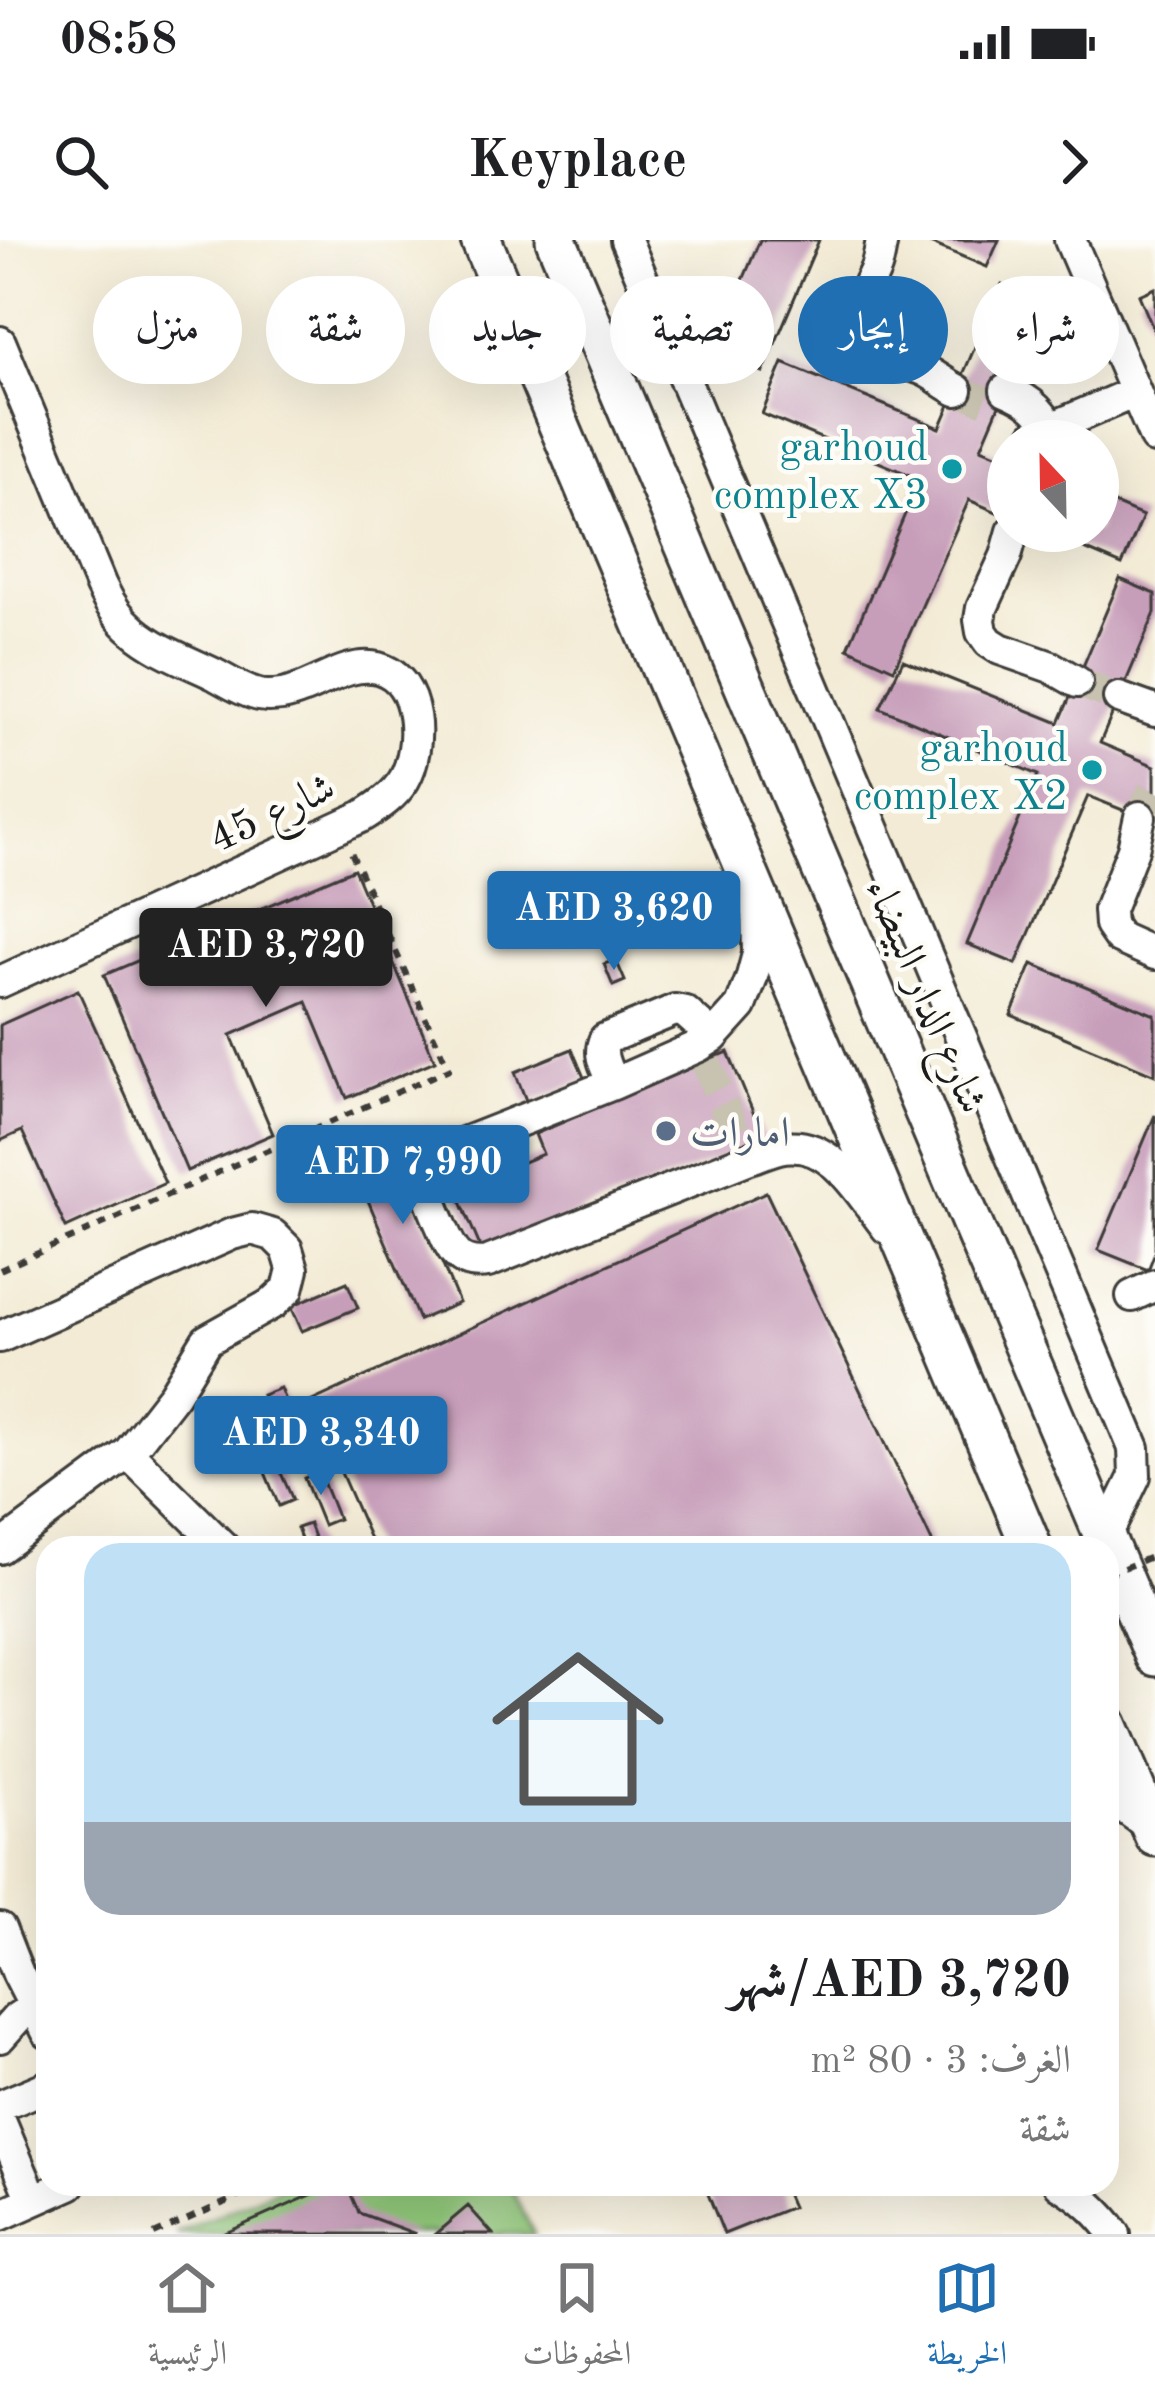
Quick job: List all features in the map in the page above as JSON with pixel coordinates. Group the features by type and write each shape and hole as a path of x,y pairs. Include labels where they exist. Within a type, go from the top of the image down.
{"main road":[{"path":"481,240 1027,1536"},
{"name":"شارع الدار البيضاء","path":"556,240 1097,1536"},
{"name":"شارع الدار البيضاء","path":"1119,1576 1146,1615 1155,1656"},
{"path":"1119,1752 1153,1831"}],"street":[{"path":"626,240 1134,1448 1135,1476 1114,1536"},
{"path":"1074,241 1155,438"},
{"path":"886,248 860,304 858,330 875,351 929,372 941,371 960,382"},
{"name":"شارع 45","path":"0,341 100,586 131,629 254,694 287,694 350,670 381,669 395,677 407,695 416,738 402,784 385,802 0,982"},
{"path":"1077,420 1135,392"},
{"path":"1002,398 1033,404 1038,420"},
{"path":"1006,552 982,608 982,632 1000,649 1070,673"},
{"path":"1155,697 1122,691 1155,711"},
{"path":"1147,820 1109,910 1110,925 1119,938 1155,955"},
{"path":"757,894 758,954 751,980 741,1006 706,1048 438,1157 429,1172 427,1189 452,1252 462,1261 488,1262 744,1154 803,1147 837,1165 909,1255"},
{"path":"613,1084 600,1048 605,1040 675,1010 693,1018 706,1048"},
{"path":"0,1337 232,1234 253,1229 273,1235 287,1249 293,1269 288,1289 273,1303 207,1340 128,1453 0,1548"},
{"path":"128,1453 212,1536"},
{"path":"1119,1804 1153,1831"},
{"path":"0,1928 36,2009"},
{"path":"0,2037 17,2018 36,2020"},
{"path":"0,2106 36,2091"},
{"path":"0,2121 33,2200"},
{"path":"0,2215 42,2196"},
{"path":"1078,2196 1115,2234"}],"path":[{"path":"0,1270 448,1069 340,827"},
{"path":"1119,1556 1155,1555"},
{"path":"154,2234 240,2196"}],"green space":[{"path":"261,2196 515,2196 534,2234 176,2234"}],"building":[{"path":"760,240 819,240 804,276 798,276 798,290 774,346 774,276 745,276"},
{"path":"923,240 999,240 987,267"},
{"path":"1155,288 1155,333 1139,295"},
{"name":"garhoud complex X3","path":"972,354 972,384 1008,384 993,420 987,420 981,448 987,450 987,508 969,500 894,669 848,648 920,479 762,414 783,363 798,369 798,384 834,384 940,428"},
{"path":"1119,506 1143,516 1122,565 1091,552 1119,552"},
{"name":"garhoud complex X2","path":"1120,579 1155,594 1155,613 1100,743 1155,766 1155,823 1088,796 1016,964 967,944 1038,775 880,708 903,660 1059,723"},
{"path":"354,869 435,1061 347,1098 307,1002 231,1035 273,1134 187,1171 104,975"},
{"path":"616,960 625,981 613,986 604,964"},
{"path":"1032,964 1155,1015 1155,1075 1011,1015"},
{"path":"78,990 165,1183 66,1228 22,1131 0,1141 0,1025"},
{"path":"572,1049 585,1080 527,1103 515,1072"},
{"name":"امارات","path":"728,1052 765,1141 482,1251 456,1190 543,1154 535,1134"},
{"path":"1155,1115 1155,1252 1148,1270 1098,1250"},
{"path":"387,1134 459,1303 419,1320 347,1151"},
{"path":"766,1192 929,1536 369,1536 310,1402"},
{"path":"347,1282 358,1308 302,1331 291,1306"},
{"path":"280,1388 293,1421 276,1428 262,1395"},
{"path":"272,1453 293,1500 279,1506 259,1458"},
{"path":"319,1472 338,1519 323,1525 304,1478"},
{"path":"309,1524 314,1536 300,1536 297,1528"},
{"path":"309,2196 351,2196 359,2213 416,2234 223,2234"},
{"path":"709,2196 787,2196 792,2207 724,2234"},
{"path":"468,2206 493,2234 435,2234"}],"tunnel":[{"path":"957,390 999,406"},
{"path":"1077,682 1119,698"},
{"path":"1140,817 1155,785"},
{"path":"706,1062 742,1150"}],"place":[{"name":"garhoud complex X3","path":"952,469"},
{"name":"garhoud complex X2","path":"1092,770"},
{"name":"امارات","path":"666,1131"}]}
